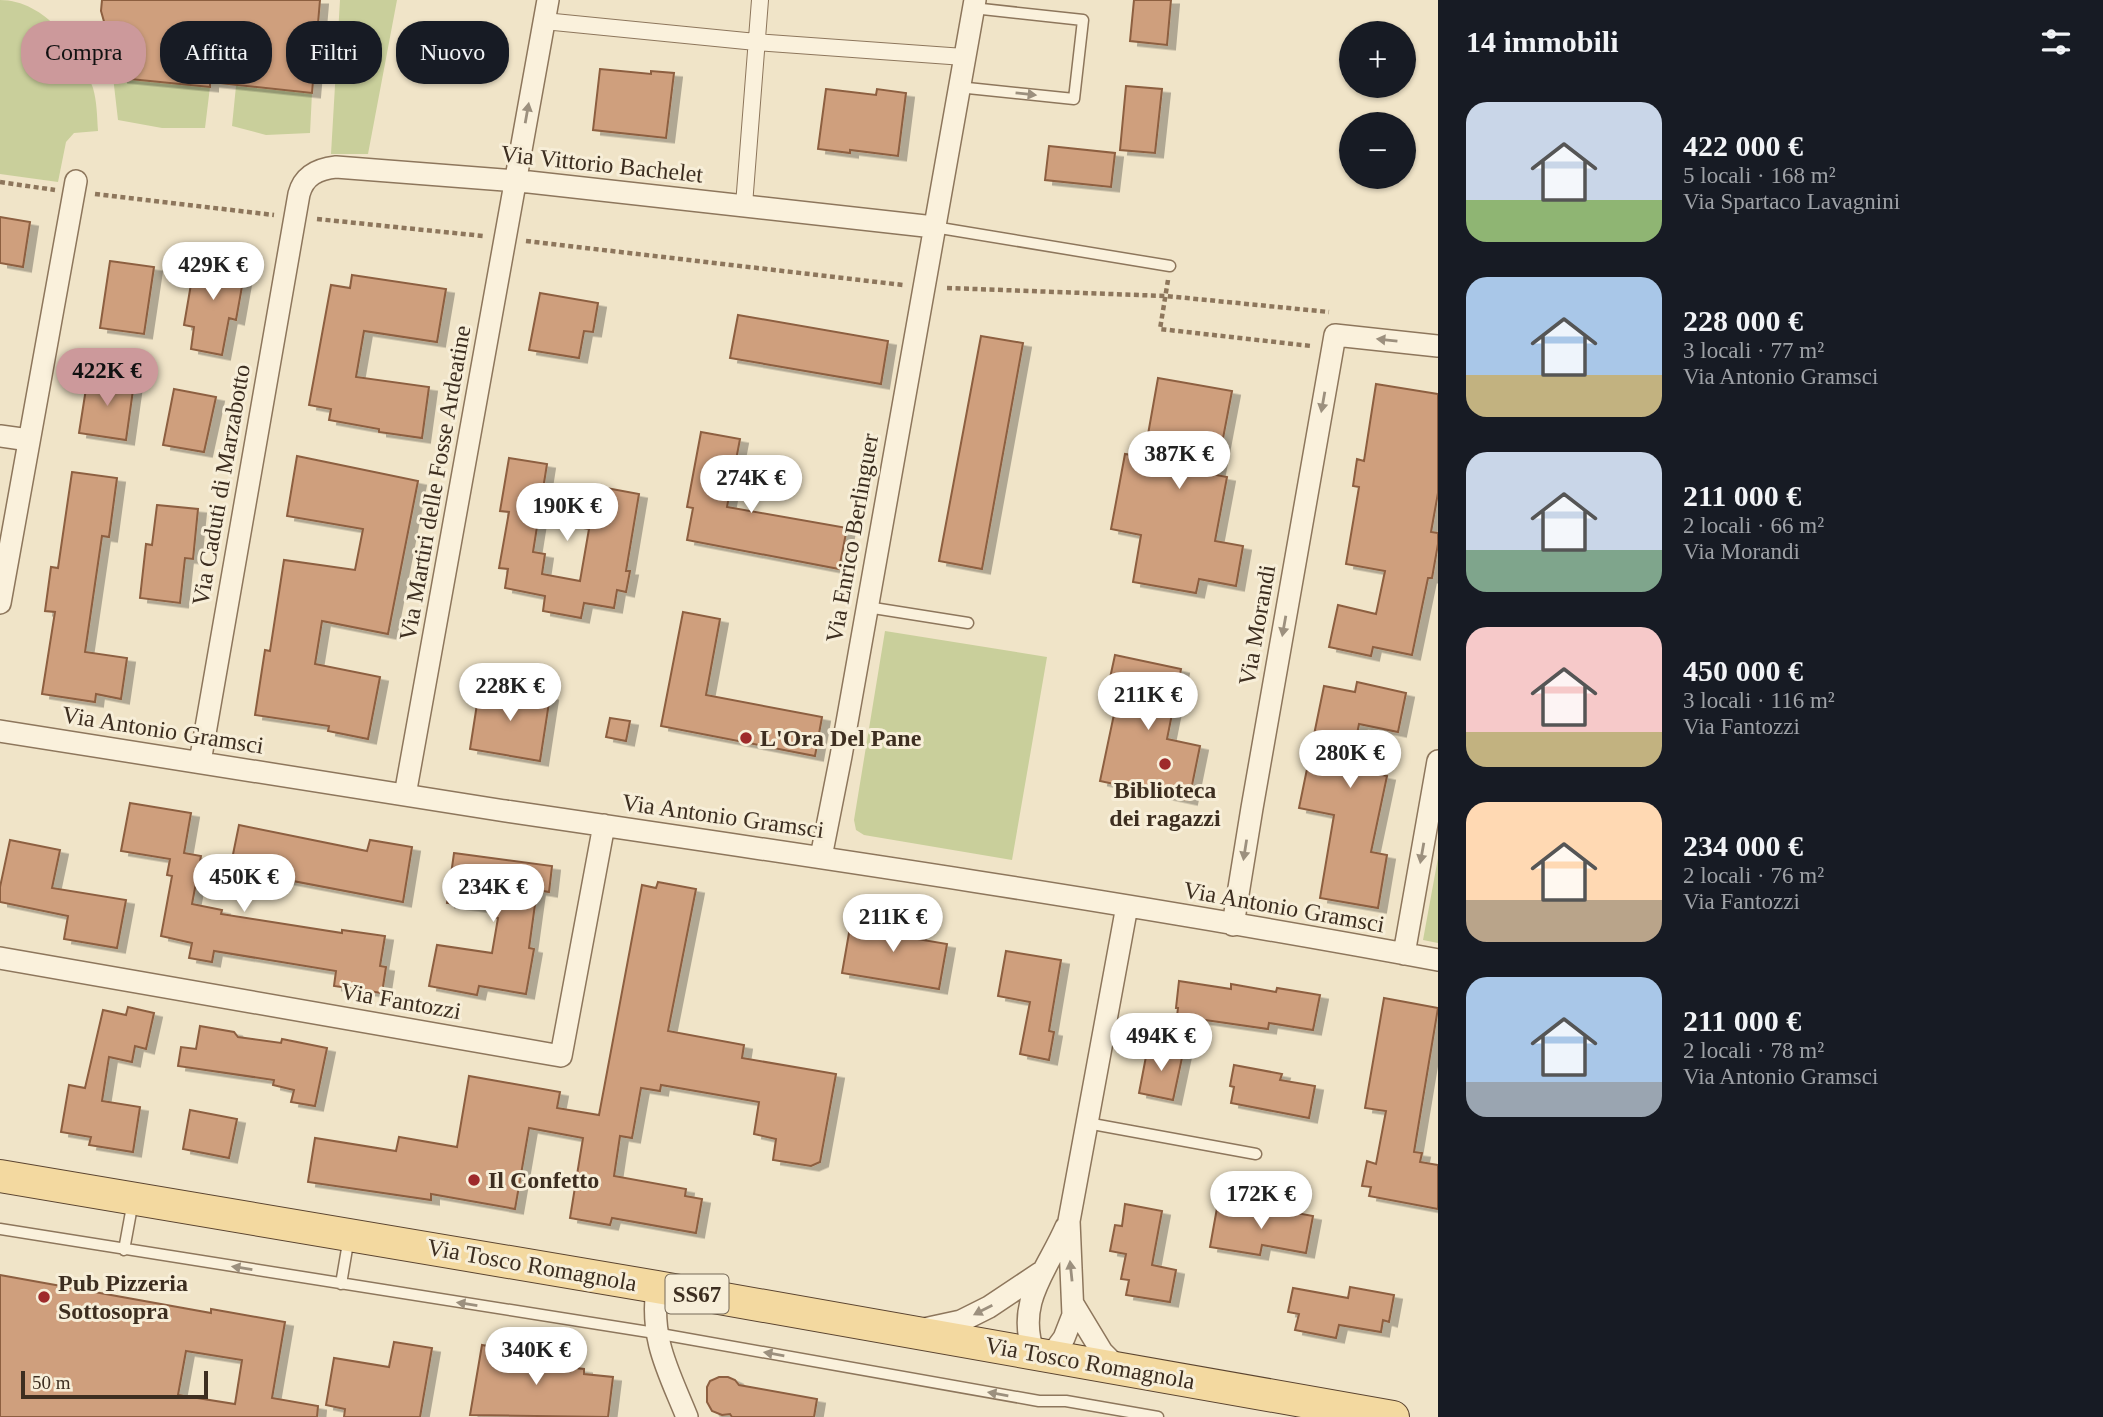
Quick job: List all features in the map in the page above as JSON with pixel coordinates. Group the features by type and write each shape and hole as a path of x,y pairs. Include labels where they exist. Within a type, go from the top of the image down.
{"main road":[{"name":"Via Tosco Romagnola","path":"0,1176 657,1287 1393,1417"}],"street":[{"path":"744,205 760,0"},
{"name":"Via Enrico Berlinguer","path":"821,857 974,4"},
{"path":"546,10 756,42 964,57"},
{"name":"Via Martiri delle Fosse Ardeatine","path":"405,795 546,10"},
{"name":"Via Vittorio Bachelet","path":"295,217 301,187 315,172 326,168 515,180 934,227"},
{"path":"0,603 74,186"},
{"name":"Via Caduti di Marzabotto","path":"200,762 295,217"},
{"path":"1334,342 1438,346"},
{"name":"Via Morandi","path":"1233,925 1334,342"},
{"path":"0,436 29,440"},
{"name":"Via Antonio Gramsci","path":"0,731 821,857 1438,960"},
{"path":"1404,954 1438,761"},
{"name":"Via Fantozzi","path":"0,958 561,1056 604,825"},
{"path":"1069,1221 1073,1304 1070,1327 1064,1338 1042,1355 1027,1332 1028,1317 1040,1273 1059,1244 1069,1221 1127,906"},
{"path":"911,1332 961,1321 989,1307 1040,1273"},
{"path":"657,1287 655,1333 687,1417"},
{"path":"1073,1304 1102,1352 1117,1367"}],"lane":[{"path":"958,87 1074,99 1083,20 974,4"},
{"path":"934,227 1170,266"},
{"path":"867,607 968,623"},
{"path":"1087,1123 1256,1154"},
{"path":"124,1250 134,1197"},
{"path":"0,1229 655,1333 1039,1401 1066,1401 1158,1417"},
{"path":"341,1284 349,1234"}],"path":[{"path":"0,182 74,186 295,217 923,287 1166,296 1330,312"},
{"path":"1170,266 1160,329 1334,342"}],"green space":[{"path":"0,0 32,8 50,21 21,21 21,84 91,84 98,131 74,133 66,142 58,182 0,174"},
{"path":"340,0 397,0 382,80 382,21 339,21"},
{"path":"146,81 210,87 205,128 162,128 118,120 114,84 146,84"},
{"path":"335,84 381,84 368,154 331,154"},
{"path":"236,86 312,93 310,133 266,135 232,126"},
{"path":"885,631 1047,657 1012,860 864,835 856,830 854,820"},
{"path":"1438,858 1438,943 1423,940"}],"building":[{"path":"102,0 320,0 318,21 286,21 286,84 313,84 312,93 229,84 272,84 272,21 160,21 160,82 146,81 146,21 104,21"},
{"path":"1134,0 1171,0 1167,45 1130,41"},
{"path":"600,69 651,74 651,71 674,73 666,138 593,130"},
{"path":"180,84 210,84 210,87"},
{"path":"1126,86 1162,89 1155,153 1120,150"},
{"path":"826,89 876,95 877,89 906,93 898,156 818,149"},
{"path":"1049,146 1115,153 1111,187 1045,180"},
{"path":"0,217 30,222 23,267 0,263"},
{"path":"196,255 246,264 236,320 229,318 222,355 191,349 194,327 184,325"},
{"path":"110,261 154,267 144,334 100,328"},
{"path":"352,275 446,289 437,342 364,331 356,377 429,387 422,438 379,432 379,429 329,420 331,409 309,405 331,285 350,288"},
{"path":"540,293 598,303 593,332 584,331 579,358 529,350"},
{"path":"738,315 888,341 881,384 730,358"},
{"path":"981,336 1023,343 982,569 939,561"},
{"path":"88,376 134,383 126,440 79,433"},
{"path":"1158,378 1232,391 1216,475 1227,477 1215,541 1243,546 1236,586 1199,579 1196,593 1133,582 1141,535 1111,529 1125,454 1144,457"},
{"path":"1376,384 1438,394 1438,493 1431,532 1438,533 1438,544 1412,655 1373,647 1371,656 1329,647 1338,605 1376,614 1385,571 1346,564 1359,487 1353,486 1357,459 1364,461"},
{"path":"174,389 216,397 204,452 163,445"},
{"path":"701,432 740,439 727,507 847,528 839,569 687,540 693,508 687,507"},
{"path":"297,456 418,481 388,634 322,621 315,664 380,677 368,739 328,731 329,726 255,715 265,650 270,651 284,560 355,570 363,529 287,516"},
{"path":"509,458 547,464 533,552 545,554 542,574 580,581 589,529 583,528 590,485 639,494 626,571 630,571 626,592 617,590 614,608 584,603 581,618 543,611 545,596 505,588 508,569 499,568 509,512 500,511"},
{"path":"72,472 117,478 109,537 102,536 85,652 127,658 121,699 96,694 95,702 42,694 55,612 45,611 51,567 58,568"},
{"path":"157,505 198,509 193,559 185,558 180,603 140,598 146,544 152,545"},
{"path":"683,612 720,619 706,695 822,717 815,756 661,726"},
{"path":"1115,655 1181,669 1167,739 1200,746 1189,800 1100,781 1121,681 1110,678"},
{"path":"1357,682 1406,693 1398,732 1359,724 1350,769 1387,776 1371,852 1387,855 1378,908 1320,898 1334,815 1299,808 1324,686 1355,692"},
{"path":"480,685 550,696 540,761 470,749"},
{"path":"610,718 630,721 626,741 606,737"},
{"path":"130,803 191,813 184,853 201,856 192,904 222,910 221,914 342,933 342,930 385,936 380,966 386,967 382,993 334,986 336,971 214,951 212,962 189,958 192,943 161,936 172,876 167,875 170,859 121,851"},
{"path":"239,825 367,851 370,840 412,847 403,902 230,869"},
{"path":"10,840 60,850 52,888 126,900 117,948 64,939 68,916 0,902 0,887"},
{"path":"454,853 552,866 549,892 537,890 529,948 534,949 526,994 479,986 477,995 429,986 437,945 492,953 498,918 492,917 493,909 447,903"},
{"path":"658,882 696,889 668,1031 744,1045 742,1058 836,1074 820,1162 811,1166 773,1160 776,1139 754,1134 759,1102 661,1085 660,1091 641,1088 632,1138 620,1136 614,1176 686,1189 685,1196 702,1199 696,1233 612,1218 610,1225 570,1218 583,1138 529,1128 515,1209 431,1194 431,1200 308,1182 315,1138 396,1151 399,1137 457,1147 469,1076 560,1092 557,1108 599,1115 642,885 656,888"},
{"path":"852,916 919,927 917,939 947,944 939,989 842,973"},
{"path":"1006,951 1061,960 1049,1031 1054,1032 1049,1060 1020,1054 1030,1002 998,996"},
{"path":"1179,981 1231,989 1231,984 1276,992 1277,988 1320,995 1313,1030 1269,1023 1268,1029 1177,1016"},
{"path":"1384,998 1438,1008 1414,1152 1422,1153 1420,1162 1438,1165 1438,1209 1369,1196 1371,1187 1362,1186 1367,1161 1376,1164 1386,1111 1365,1108"},
{"path":"128,1007 154,1013 146,1049 135,1046 132,1062 109,1057 102,1101 140,1107 133,1152 89,1145 91,1137 61,1132 69,1085 85,1088 103,1010 126,1015"},
{"path":"200,1026 234,1032 238,1037 281,1043 282,1039 327,1048 315,1106 291,1102 294,1090 273,1085 274,1080 178,1066 181,1047 196,1049"},
{"path":"1148,1046 1183,1053 1173,1100 1139,1093"},
{"path":"1234,1065 1282,1074 1280,1080 1315,1086 1309,1118 1231,1103 1234,1087 1230,1086"},
{"path":"190,1110 237,1119 229,1158 183,1149"},
{"path":"1125,1204 1162,1211 1152,1265 1176,1270 1170,1302 1126,1295 1129,1280 1121,1279 1126,1254 1110,1251 1115,1225 1122,1226"},
{"path":"1217,1208 1267,1217 1269,1208 1313,1216 1306,1253 1262,1245 1260,1255 1210,1247"},
{"path":"0,1275 211,1313 211,1309 285,1322 272,1398 318,1406 317,1417 0,1417","holes":["186,1351 242,1360 235,1404 178,1395"]},
{"path":"1350,1287 1394,1295 1389,1322 1383,1320 1381,1332 1339,1325 1336,1338 1295,1330 1299,1314 1288,1312 1293,1288 1348,1298"},
{"path":"394,1342 432,1348 420,1417 344,1417 345,1409 326,1405 334,1358 389,1367"},
{"path":"510,1343 533,1347 531,1363 584,1369 584,1374 613,1377 608,1417 470,1415 482,1345 508,1350"},
{"path":"728,1377 739,1385 817,1399 814,1417 732,1417 730,1414 722,1415 712,1411 707,1402 707,1387 710,1381"}],"place":[{"name":"L'Ora Del Pane","path":"746,738"},
{"name":"Biblioteca dei ragazzi","path":"1165,764"},
{"name":"Il Confetto","path":"474,1180"},
{"name":"Pub Pizzeria Sottosopra","path":"44,1297"}]}
